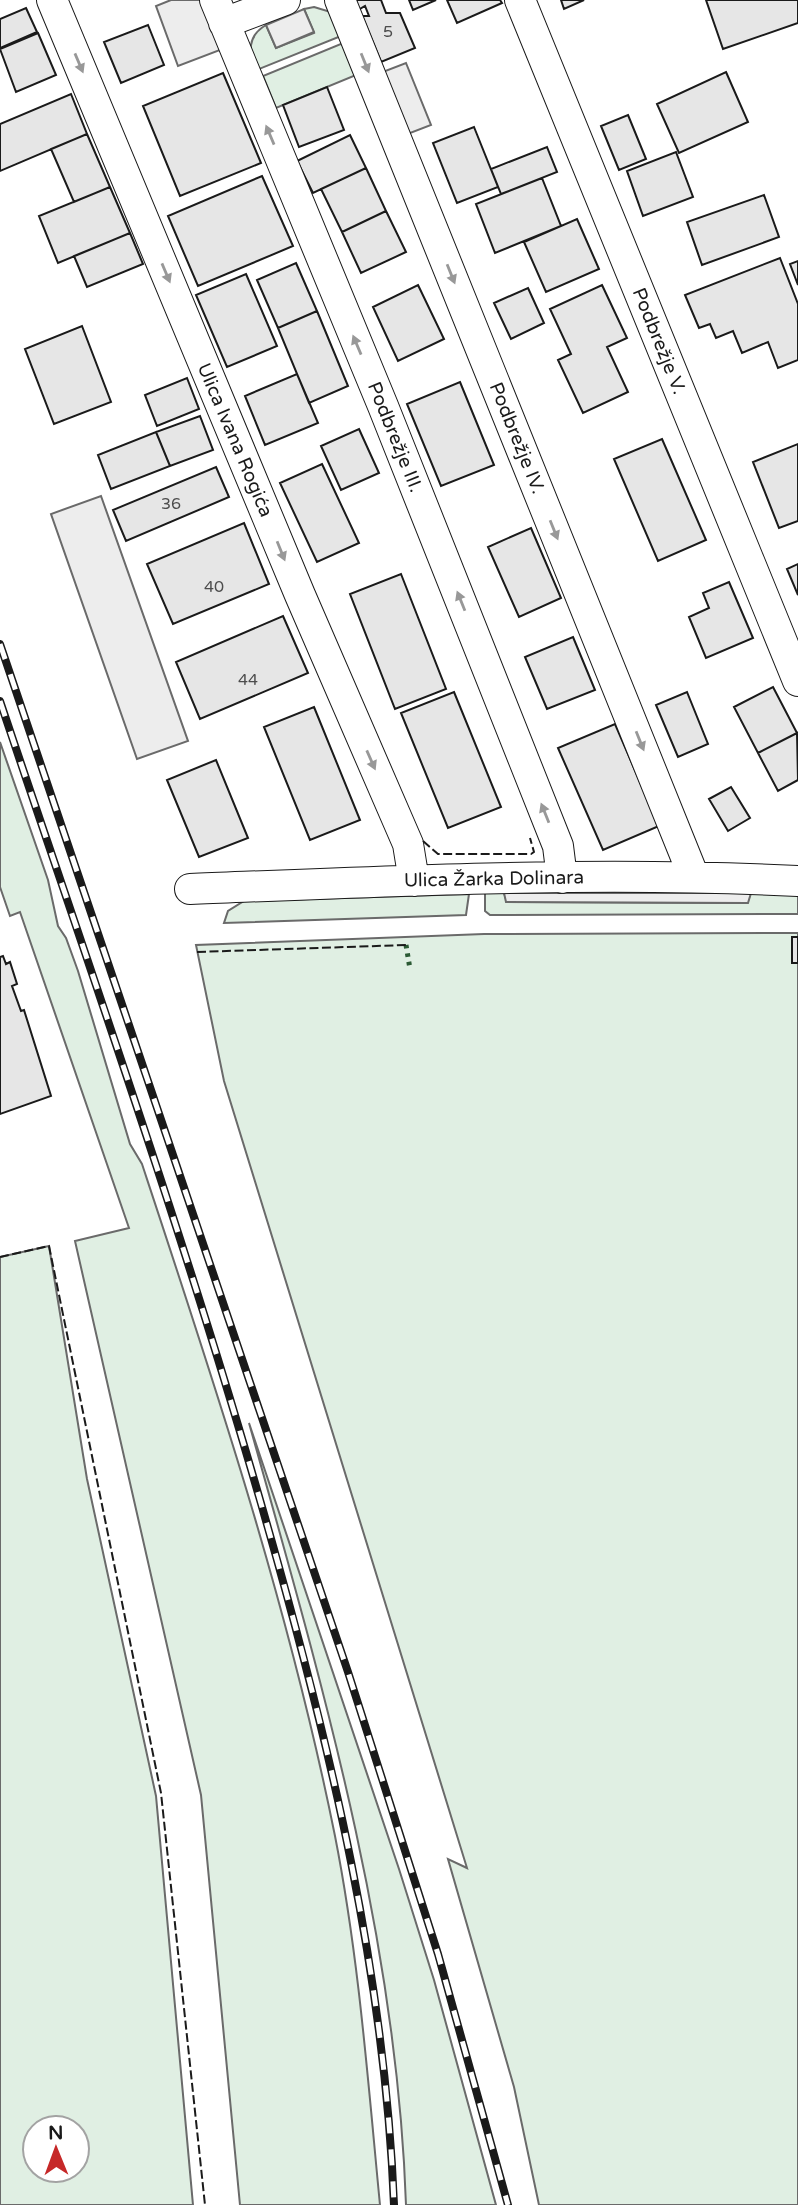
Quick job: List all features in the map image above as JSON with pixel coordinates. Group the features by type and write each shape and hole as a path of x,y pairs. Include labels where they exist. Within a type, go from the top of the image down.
{"street":[{"name":"Ulica Ivana Rogića","path":"52,0 300,596 408,844 414,881"},
{"path":"220,12 285,0"},
{"name":"Podbrežje IV.","path":"340,0 694,877"},
{"name":"Podbrežje V.","path":"520,0 798,681"},
{"name":"Podbrežje III.","path":"220,12 383,406 553,833 562,878"},
{"name":"Ulica Žarka Dolinara","path":"190,889 562,878 694,877 798,881"}],"green space":[{"path":"314,7 334,13 346,34 254,71 251,45 255,34 266,25 276,48 314,33 304,9"},
{"path":"348,41 361,73 276,108 263,76"},
{"path":"0,742 48,880 58,926 66,938 78,971 130,1144 142,1164 196,1330 249,1497 296,1665 343,1882 362,2020 380,2205 240,2205 201,1795 75,1241 129,1228 20,912 10,916 0,887"},
{"path":"485,893 504,893 507,902 747,903 751,893 798,895 798,914 490,915 485,911"},
{"path":"469,894 466,915 224,923 228,911 244,901"},
{"path":"798,933 798,2205 539,2205 514,2087 448,1859 467,1868 224,1081 196,945 484,934"},
{"path":"49,1246 87,1479 156,1796 193,2205 0,2205 0,1257"},
{"path":"249,1423 399,1869 434,1980 496,2205 406,2205 400,2105 388,2006 371,1908 328,1713"}],"shaded area":[{"path":"171,0 202,0 220,50 178,66 156,6"},
{"path":"304,9 314,32 276,48 266,25"},
{"path":"406,63 431,125 405,135 380,73"},
{"path":"101,496 188,741 137,759 51,514"},
{"path":"504,893 751,893 748,903 506,902"}],"building":[{"path":"354,0 381,0 386,13 400,13 415,48 381,62 362,16 369,16 365,6 358,10"},
{"path":"409,0 436,0 413,10"},
{"path":"447,0 500,0 502,3 457,23"},
{"path":"561,0 584,0 564,9"},
{"path":"706,0 798,0 798,23 723,49"},
{"path":"26,8 37,32 0,48 0,19"},
{"path":"148,25 164,65 121,83 104,42"},
{"path":"38,33 56,75 16,92 0,49"},
{"path":"726,72 748,122 679,153 657,104"},
{"path":"223,73 261,163 180,196 143,106"},
{"path":"327,87 344,130 299,147 283,105"},
{"path":"71,94 87,134 0,171 0,124"},
{"path":"628,115 646,159 619,170 601,126"},
{"path":"474,127 498,187 457,203 433,143"},
{"path":"87,134 110,187 74,202 51,149"},
{"path":"350,135 366,168 313,193 297,161"},
{"path":"547,147 557,172 501,194 491,169"},
{"path":"676,152 693,197 643,216 627,171"},
{"path":"366,168 386,211 342,232 321,189"},
{"path":"262,176 293,246 198,286 168,216"},
{"path":"542,178 561,226 495,253 476,204"},
{"path":"110,187 130,233 58,263 39,216"},
{"path":"764,195 779,237 702,265 687,222"},
{"path":"386,211 406,252 361,273 342,232"},
{"path":"577,219 599,269 546,292 524,242"},
{"path":"130,233 143,264 87,287 74,256"},
{"path":"780,258 798,304 798,360 778,368 768,342 742,353 733,331 716,338 710,324 699,328 685,295"},
{"path":"798,261 798,285 790,264"},
{"path":"296,263 317,311 278,328 257,280"},
{"path":"246,274 277,346 227,367 196,295"},
{"path":"418,285 444,339 398,361 373,307"},
{"path":"602,285 627,338 607,347 628,392 583,413 558,360 571,354 550,309"},
{"path":"528,288 544,323 511,339 494,303"},
{"path":"317,311 348,386 309,403 278,328"},
{"path":"82,326 111,402 54,424 25,349"},
{"path":"297,374 318,423 265,445 245,396"},
{"path":"187,378 199,409 157,426 145,395"},
{"path":"460,382 494,465 441,486 407,404"},
{"path":"200,416 213,450 170,466 156,432"},
{"path":"359,429 379,473 341,490 321,446"},
{"path":"156,432 170,466 111,489 98,455"},
{"path":"662,439 706,540 658,561 614,459"},
{"path":"798,444 798,521 779,528 753,462"},
{"path":"322,464 359,543 317,562 280,483"},
{"path":"216,467 229,497 126,541 113,510"},
{"path":"244,523 269,584 173,624 147,564"},
{"path":"531,528 561,598 519,617 488,547"},
{"path":"798,564 798,595 787,569"},
{"path":"401,574 446,689 395,709 350,594"},
{"path":"729,582 753,638 706,658 689,617 709,608 703,593"},
{"path":"283,616 308,673 200,719 176,662"},
{"path":"573,637 595,690 547,709 525,657"},
{"path":"773,687 797,733 758,753 734,707"},
{"path":"454,692 501,807 448,828 401,713"},
{"path":"687,692 708,744 678,757 656,705"},
{"path":"314,707 360,820 310,840 264,727"},
{"path":"615,724 659,826 603,850 558,748"},
{"path":"797,733 798,780 778,791 758,753"},
{"path":"216,760 248,838 199,857 167,780"},
{"path":"731,787 750,818 728,831 709,799"},
{"path":"792,937 798,937 798,963 792,963"},
{"path":"3,956 6,964 10,962 17,984 12,986 21,1011 24,1010 51,1096 0,1114 0,957"}],"railway":[{"path":"0,644 348,1672 438,1954 508,2205"},
{"path":"0,701 173,1216 238,1424 291,1611 333,1779 367,1948 389,2119 394,2205"}],"hedge":[{"path":"406,945 410,969"}],"fence":[{"path":"423,841 438,854 531,854 534,852 530,838"},
{"path":"197,952 406,945"},
{"path":"0,1257 49,1246 161,1793 205,2205"}]}
